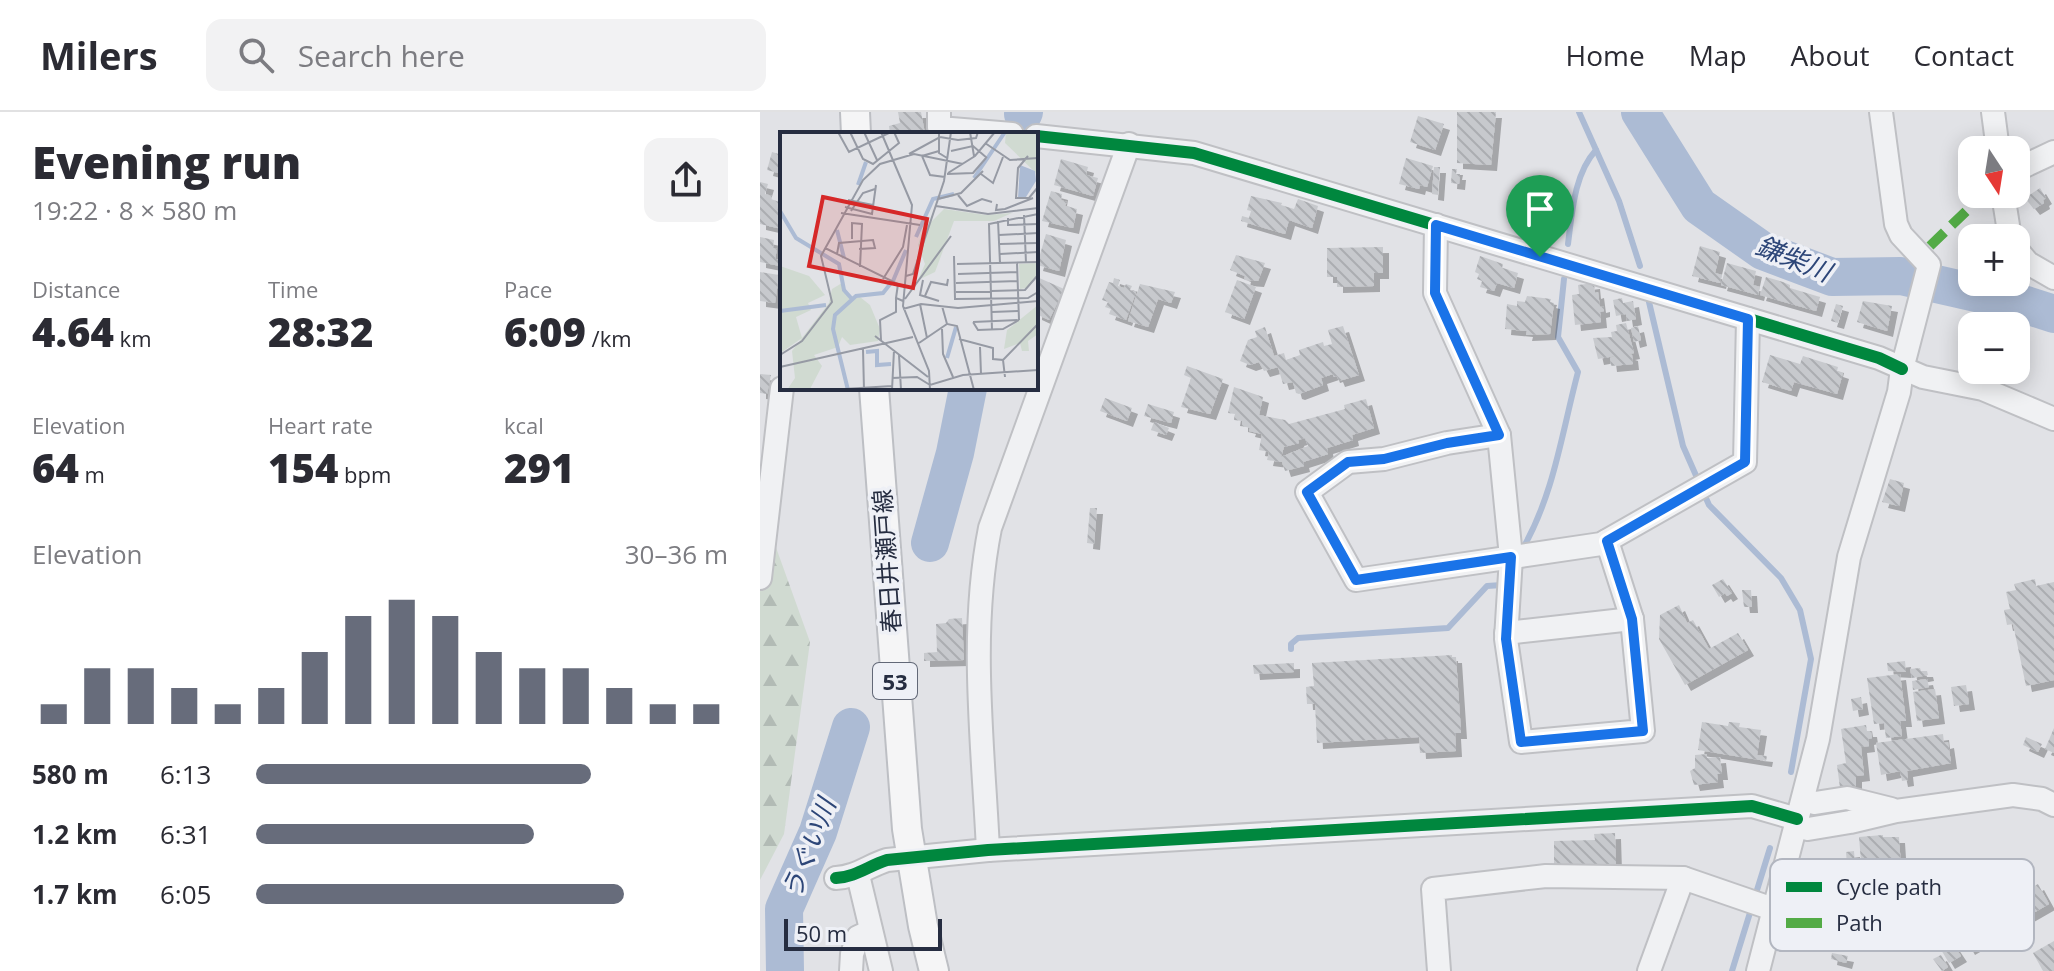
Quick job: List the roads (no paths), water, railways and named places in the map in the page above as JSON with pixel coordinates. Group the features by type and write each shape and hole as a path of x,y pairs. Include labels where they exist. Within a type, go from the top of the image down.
{"main road":[{"path":"855,112 856,132"},
{"name":"春日井瀬戸線","path":"874,390 901,774 910,857 934,971"}],"street":[{"path":"939,112 939,128 988,132"},
{"path":"1786,859 1818,739 1849,557 1899,392 1929,265 1901,235 1896,224 1881,112"},
{"path":"1993,112 1996,136"},
{"path":"1038,136 1194,153 1879,358 1923,377 1983,389 2054,419"},
{"path":"988,850 980,666 982,569 990,528 1129,144"},
{"path":"2030,163 2054,152"},
{"path":"1436,225 1435,293 1499,435 1511,557 1506,633 1521,742 1643,731 1632,619 1607,541"},
{"path":"2030,264 2054,278"},
{"path":"1499,435 1447,443 1384,459 1348,462 1307,492 1356,580 1601,544 1745,462 1748,319"},
{"path":"760,578 782,390"},
{"path":"1506,633 1632,619"},
{"path":"881,971 871,931 847,877 873,864 910,857 1752,806 1798,815 1808,829 1896,811 2013,795 2042,799 2054,805"},
{"path":"1439,971 1433,889 1546,876 1683,878 1770,908"},
{"path":"1649,971 1683,878"},
{"path":"1758,971 1770,921"},
{"path":"851,971 852,954 858,937 871,931"}],"waterway":[{"path":"1579,112 1619,201 1640,266"},
{"name":"鎌柴川","path":"1640,112 1699,206 1763,251 1832,277 1901,276 2020,303 2054,314"},
{"path":"1568,244 1579,182 1596,150"},
{"path":"1523,548 1550,484 1578,372 1558,337 1564,279"},
{"path":"1649,302 1683,446 1709,505 1781,578 1800,610 1811,659 1791,772"},
{"name":"うぐい川","path":"930,543 955,453 968,390"},
{"path":"1291,649 1291,644 1298,638 1448,628 1487,586 1502,585 1503,582"},
{"name":"うぐい川","path":"785,971 784,909 818,832 851,727"},
{"path":"1732,971 1770,848"}]}
